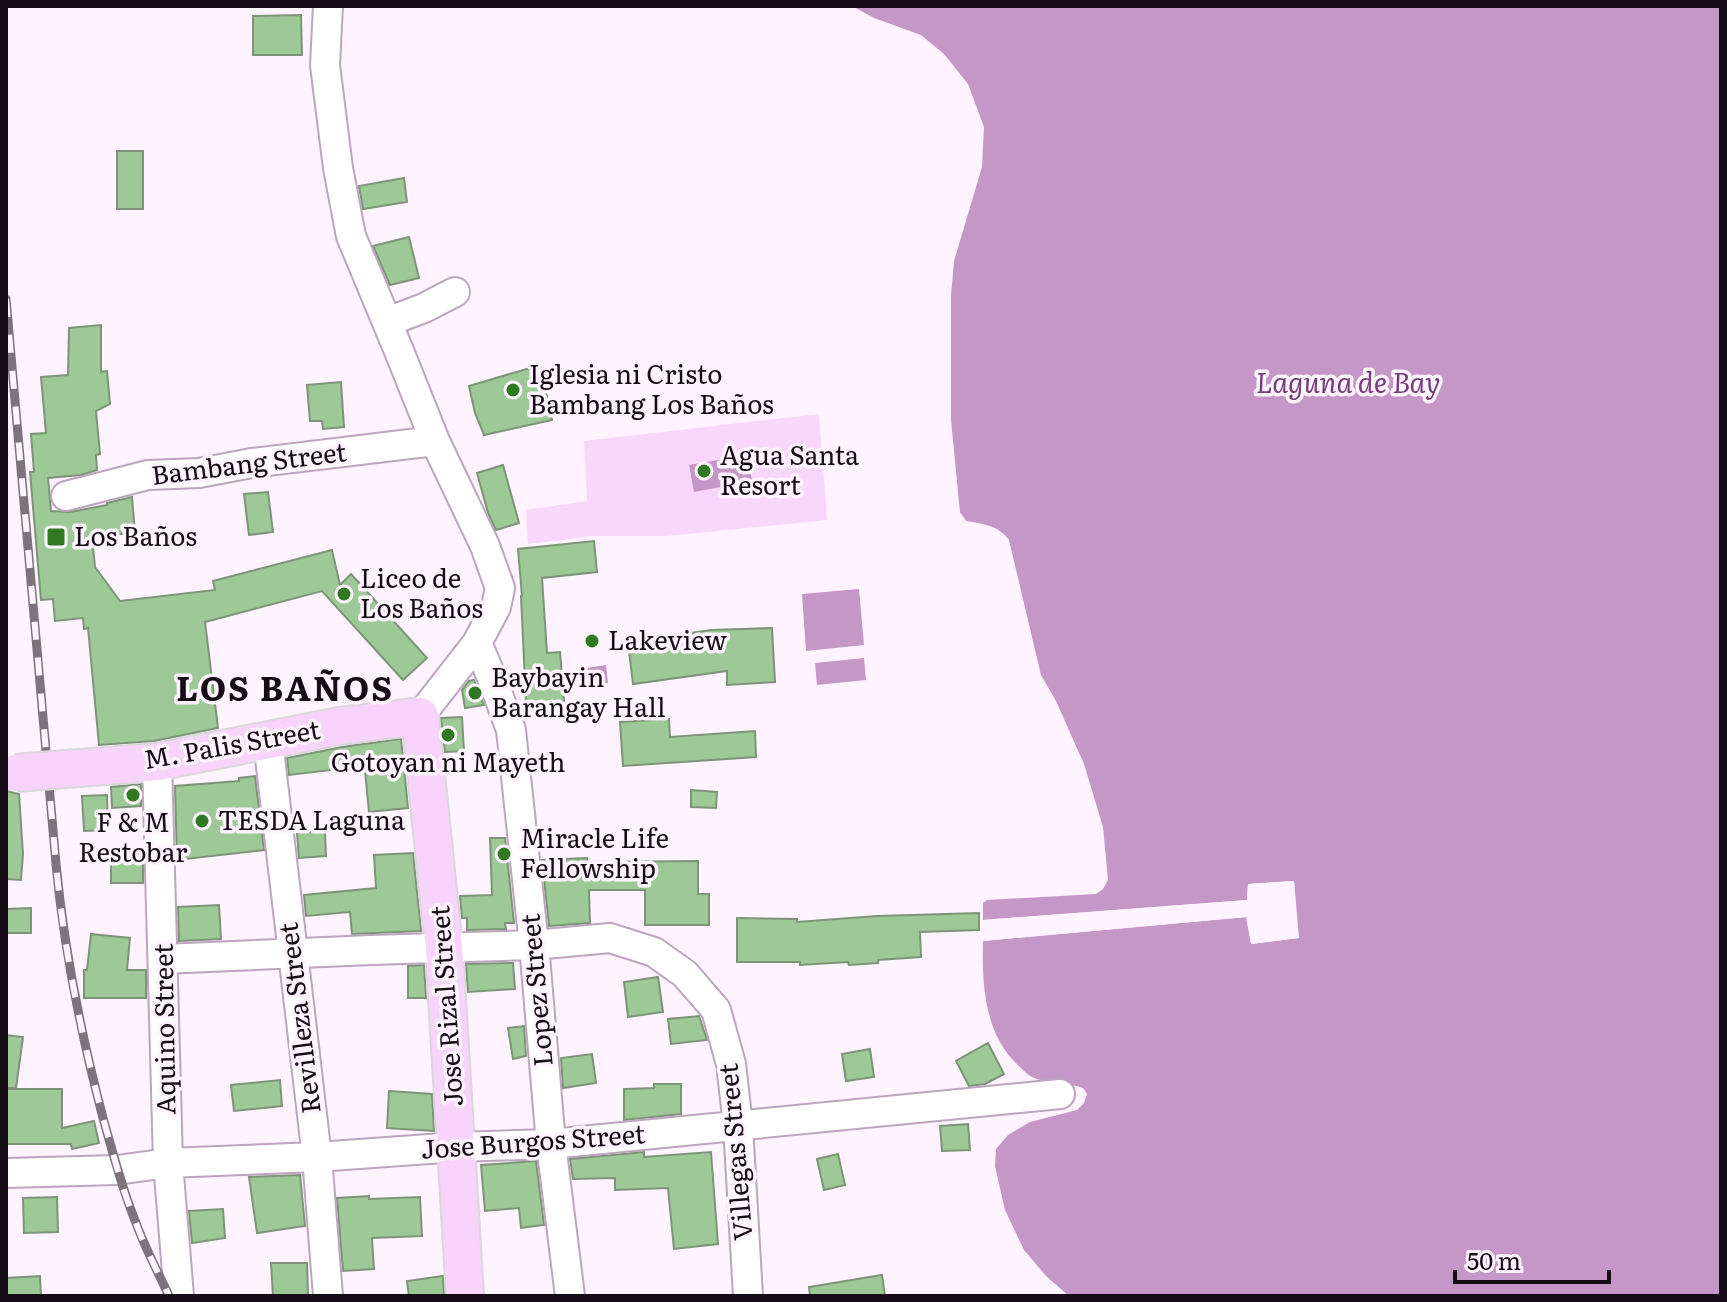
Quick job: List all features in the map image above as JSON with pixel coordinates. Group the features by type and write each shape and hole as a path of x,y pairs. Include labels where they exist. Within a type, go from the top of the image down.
{"main road":[{"name":"M. Palis Street","path":"11,774 157,762 339,726 420,716"},
{"name":"Jose Rizal Street","path":"420,716 444,948 465,1296"}],"street":[{"path":"328,6 325,65 338,168 351,236 435,441 485,546 500,588 496,607 477,643 420,716"},
{"path":"387,322 455,292"},
{"name":"Bambang Street","path":"66,496 148,475 199,473 252,463 435,441"},
{"name":"Lopez Street","path":"477,643 511,730 551,1144 570,1296"},
{"name":"Revilleza Street","path":"268,741 317,1157 328,1296"},
{"name":"Aquino Street","path":"157,762 168,1163 179,1296"},
{"name":"Villegas Street","path":"163,959 534,945 610,938 654,952 685,974 716,1010 731,1064 738,1125 748,1296"},
{"name":"Jose Burgos Street","path":"6,1173 117,1170 168,1163 551,1144 1060,1094"}],"shaded area":[{"name":"Agua Santa Resort","path":"819,414 827,520 667,536 593,536 528,544 526,510 587,501 584,441"}],"water":[{"name":"Laguna de Bay","path":"852,6 1721,6 1721,1296 1069,1296 1047,1277 1024,1250 1005,1210 995,1166 996,1149 1008,1135 1030,1122 1077,1110 1087,1094 1077,1086 1032,1077 1008,1054 992,1025 988,1008 983,975 983,941 1247,917 1251,944 1298,938 1294,881 1248,884 1247,900 983,920 983,903 987,900 1096,894 1103,889 1108,880 1103,827 1084,764 1041,675 1009,540 995,528 966,521 960,512 951,420 951,295 954,261 982,167 984,127 968,84 944,54 921,35 874,18"},
{"path":"747,455 752,481 694,492 689,465"},
{"path":"859,589 864,645 806,651 802,594"},
{"path":"864,658 866,680 817,685 815,663"},
{"path":"606,665 608,683 588,686 586,668"}],"pier":[{"path":"1294,881 1299,938 1251,944 1246,917 983,941 983,937 1247,913 1251,916 1254,940 1294,935 1290,885 1252,887 1248,904 983,924 983,920 1247,900 1248,884"}],"building":[{"path":"301,15 302,55 253,55 253,16"},
{"path":"117,151 143,151 143,209 117,209"},
{"path":"404,178 407,202 363,209 359,186"},
{"path":"409,237 419,278 390,285 373,246"},
{"path":"101,325 101,372 107,371 110,404 96,411 100,454 96,455 97,470 48,478 51,511 70,512 132,497 135,533 92,536 95,567 120,601 215,590 213,581 332,550 340,585 351,574 427,658 403,680 322,591 205,622 218,728 154,741 99,745 88,628 84,629 83,618 55,621 53,599 41,600 30,472 34,472 31,434 46,433 41,377 68,375 69,328"},
{"path":"540,365 552,420 484,435 469,386"},
{"path":"341,382 344,427 323,429 322,421 310,421 307,385"},
{"path":"503,465 519,523 496,530 477,473"},
{"path":"268,492 273,532 249,535 244,494"},
{"path":"594,541 597,572 542,578 547,653 560,652 564,701 526,704 518,549"},
{"path":"772,628 775,682 727,685 727,671 633,684 628,642 711,630"},
{"name":"Baybayin Barangay Hall","path":"474,680 484,705 465,708 462,690 469,681"},
{"name":"Gotoyan ni Mayeth","path":"462,717 464,751 445,752 441,718"},
{"path":"669,719 670,737 755,731 756,757 623,766 620,722"},
{"path":"401,739 408,808 369,812 365,771 357,772 356,767 289,775 287,758"},
{"name":"TESDA Laguna","path":"255,776 264,850 177,860 175,786 239,781 239,778"},
{"name":"F & M Restobar","path":"141,784 141,806 112,808 111,787"},
{"path":"691,790 717,792 716,808 691,807"},
{"path":"6,791 19,794 23,854 21,880 6,879"},
{"path":"107,795 108,830 84,831 82,796"},
{"path":"325,831 326,856 299,858 297,833"},
{"path":"490,838 505,838 514,923 505,923 506,929 467,930 467,918 462,918 460,896 492,895"},
{"path":"413,853 421,931 352,934 350,912 306,916 304,895 376,888 374,855"},
{"path":"111,854 143,854 143,883 111,883"},
{"path":"587,858 587,862 698,861 698,894 709,894 709,925 645,925 645,890 589,890 590,923 549,926 542,860"},
{"path":"219,905 221,939 179,941 178,907"},
{"path":"31,908 31,933 6,933 6,909"},
{"path":"979,913 979,930 920,932 921,957 849,965 848,962 800,965 800,962 737,962 737,918 797,919 797,922"},
{"path":"91,934 130,938 127,970 146,970 146,998 84,998 84,970 87,970"},
{"path":"513,963 515,989 468,992 466,964"},
{"path":"424,965 426,998 408,998 408,966"},
{"path":"658,977 663,1012 628,1017 624,982"},
{"path":"699,1016 707,1040 671,1044 668,1019"},
{"path":"524,1026 526,1056 513,1059 508,1028"},
{"path":"6,1035 23,1037 16,1088 6,1088"},
{"path":"988,1043 1004,1074 985,1084 969,1086 956,1061"},
{"path":"870,1049 874,1077 846,1081 842,1054"},
{"path":"592,1054 596,1083 563,1088 561,1058"},
{"path":"280,1080 282,1106 234,1111 231,1085"},
{"path":"654,1084 681,1084 681,1114 624,1120 624,1089 654,1088"},
{"path":"6,1089 62,1089 62,1128 94,1121 99,1143 72,1149 71,1144 6,1144"},
{"path":"389,1091 432,1094 434,1131 387,1128"},
{"path":"968,1124 970,1150 942,1151 940,1126"},
{"path":"644,1152 644,1157 711,1152 718,1244 674,1249 668,1188 615,1190 615,1178 573,1179 570,1159"},
{"path":"838,1154 845,1185 824,1190 817,1159"},
{"path":"536,1161 544,1225 521,1228 519,1208 485,1211 481,1165"},
{"path":"300,1175 305,1226 257,1233 249,1177"},
{"path":"369,1196 369,1199 420,1197 422,1236 372,1238 374,1269 343,1271 337,1198"},
{"path":"57,1197 58,1232 24,1233 23,1198"},
{"path":"223,1209 225,1238 192,1243 189,1211"},
{"path":"271,1263 307,1263 308,1296 273,1296"},
{"path":"882,1275 885,1296 810,1296 809,1287"},
{"path":"40,1276 41,1296 6,1296 6,1278"},
{"path":"443,1276 444,1296 409,1296 407,1281"}],"railway":[{"path":"6,299 59,896 74,992 103,1118 126,1197 169,1296"}],"place":[{"name":"Iglesia ni Cristo Bambang Los Baños","path":"513,390"},
{"name":"Agua Santa Resort","path":"704,471"},
{"name":"Los Baños","path":"56,537"},
{"name":"Liceo de Los Baños","path":"344,594"},
{"name":"Lakeview","path":"592,641"},
{"name":"Baybayin Barangay Hall","path":"475,693"},
{"name":"Gotoyan ni Mayeth","path":"448,735"},
{"name":"F & M Restobar","path":"133,795"},
{"name":"TESDA Laguna","path":"202,821"},
{"name":"Miracle Life Fellowship","path":"504,854"}],"district":[{"name":"LOS BAÑOS","path":"285,689"}]}
